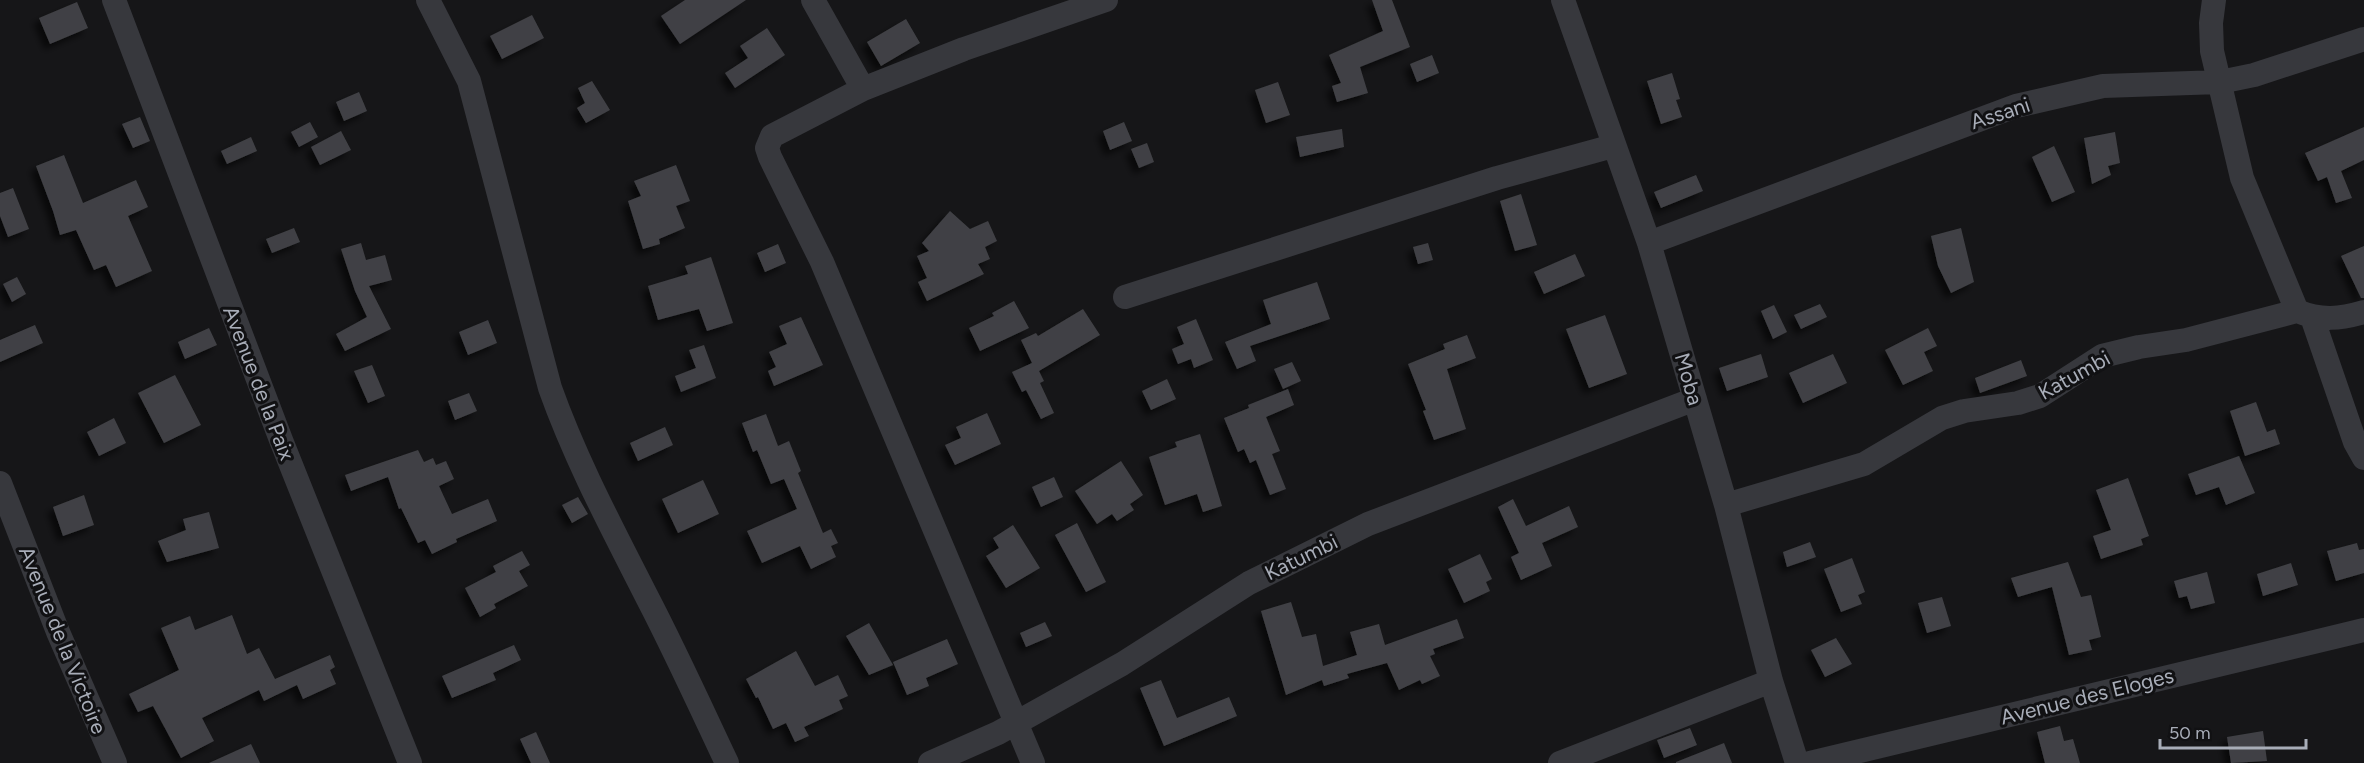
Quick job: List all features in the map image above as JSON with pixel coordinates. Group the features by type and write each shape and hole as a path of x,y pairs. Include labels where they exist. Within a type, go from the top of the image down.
{"street":[{"name":"Avenue de la Paix","path":"114,0 281,441 410,763"},
{"path":"428,0 469,81 535,323 550,388 558,410 591,486 650,602 727,763"},
{"path":"813,0 863,89"},
{"path":"1033,763 822,262 767,148 772,136 863,89 964,49 1106,0"},
{"name":"Moba","path":"1563,0 1649,243 1726,505 1771,681 1797,763"},
{"path":"2214,0 2211,23 2212,51 2242,178 2305,314 2355,442 2364,458"},
{"name":"Assani","path":"1649,243 2016,106 2103,86 2220,82 2254,75 2364,39"},
{"path":"1125,297 1497,178 1613,146"},
{"name":"Katumbi","path":"1726,505 1864,464 1942,418 1964,411 2018,403 2040,396 2102,356 2305,314 2331,319 2364,312"},
{"name":"Katumbi","path":"930,763 1015,723 1122,664 1249,583 1368,524 1695,399"},
{"name":"Avenue de la Victoire","path":"0,483 58,632 115,763"},
{"name":"Avenue des Eloges","path":"1810,763 2364,630"},
{"path":"1560,763 1771,681"}],"building":[{"path":"685,0 746,0 680,44 661,16"},
{"path":"1372,0 1392,0 1410,47 1360,67 1368,93 1337,102 1332,86 1341,83 1329,55 1383,31"},
{"path":"77,2 88,28 50,44 39,18"},
{"path":"532,15 544,38 502,59 490,36"},
{"path":"906,19 920,43 881,66 867,42"},
{"path":"767,28 785,55 735,88 725,73 748,58 740,46"},
{"path":"1432,55 1439,73 1417,82 1410,64"},
{"path":"1672,73 1680,99 1676,100 1682,117 1661,124 1647,81"},
{"path":"592,81 610,110 586,123 577,108 585,103 578,88"},
{"path":"1278,82 1290,115 1266,123 1255,90"},
{"path":"359,92 367,111 344,121 336,102"},
{"path":"140,117 150,141 133,148 122,124"},
{"path":"310,122 318,137 299,147 291,132"},
{"path":"1124,122 1132,141 1110,150 1103,131"},
{"path":"2364,127 2364,160 2341,171 2352,198 2336,203 2327,177 2318,181 2305,153"},
{"path":"1342,129 1344,147 1300,157 1296,137"},
{"path":"341,131 351,150 320,165 311,147"},
{"path":"2115,132 2120,163 2108,166 2111,175 2092,184 2084,138"},
{"path":"251,137 257,151 227,164 221,151"},
{"path":"1147,143 1154,162 1139,168 1131,149"},
{"path":"2054,146 2075,192 2052,202 2032,157"},
{"path":"64,155 83,203 136,180 148,207 128,216 152,271 116,287 106,265 94,270 76,230 60,235 36,166"},
{"path":"676,165 690,201 676,206 685,228 659,239 660,244 643,249 628,201 641,196 634,181"},
{"path":"1696,175 1703,191 1661,208 1654,192"},
{"path":"13,188 29,229 8,237 0,216 0,193"},
{"path":"1521,194 1537,245 1515,251 1500,201"},
{"path":"950,211 970,229 988,221 997,241 985,247 990,259 978,264 984,274 927,301 918,282 927,278 917,256 929,251 922,243"},
{"path":"294,228 300,242 272,253 266,239"},
{"path":"1961,228 1974,282 1951,293 1938,266 1931,236"},
{"path":"361,243 366,260 385,255 392,280 369,286 391,329 345,351 336,334 367,317 355,291 341,249"},
{"path":"1428,243 1433,260 1418,264 1413,247"},
{"path":"778,244 786,263 765,272 757,253"},
{"path":"2364,246 2364,298 2361,298 2341,256"},
{"path":"1575,254 1585,276 1544,294 1534,272"},
{"path":"711,257 733,323 707,331 699,309 658,320 648,286 688,274 685,266"},
{"path":"17,277 26,294 12,302 3,284"},
{"path":"1317,282 1330,319 1250,346 1256,361 1237,369 1225,342 1271,324 1263,300"},
{"path":"1014,301 1029,328 980,351 969,328 994,316 992,313"},
{"path":"1820,304 1827,317 1801,329 1794,315"},
{"path":"1774,305 1787,332 1773,339 1761,311"},
{"path":"1083,309 1100,335 1039,371 1044,381 1040,383 1054,413 1041,419 1026,390 1022,392 1012,372 1032,363 1021,340 1036,333 1038,336"},
{"path":"1605,315 1627,374 1589,388 1566,329"},
{"path":"801,317 823,365 774,386 768,371 776,367 769,352 787,344 779,326"},
{"path":"1196,319 1213,360 1194,368 1191,359 1178,364 1172,349 1184,344 1177,327"},
{"path":"488,320 497,343 468,355 459,332"},
{"path":"35,325 43,343 0,362 0,340"},
{"path":"209,328 217,345 185,359 178,342"},
{"path":"1928,328 1937,346 1924,352 1933,371 1903,385 1885,350"},
{"path":"1467,335 1476,358 1447,369 1466,429 1434,440 1423,411 1426,410 1408,364 1445,349 1443,344"},
{"path":"704,345 716,378 681,392 675,376 696,368 689,350"},
{"path":"1761,354 1768,377 1727,391 1719,368"},
{"path":"1833,354 1847,383 1803,403 1789,373"},
{"path":"2021,360 2027,376 1980,393 1975,378"},
{"path":"1292,362 1301,381 1283,389 1274,369"},
{"path":"372,365 385,396 368,403 354,371"},
{"path":"175,375 201,425 164,443 138,393"},
{"path":"1167,379 1176,399 1151,410 1142,391"},
{"path":"1288,389 1294,405 1266,417 1280,451 1272,454 1286,489 1270,495 1256,460 1250,463 1244,449 1238,452 1224,418 1249,408 1248,405"},
{"path":"469,393 477,411 455,420 448,401"},
{"path":"2256,402 2267,432 2275,429 2280,444 2245,456 2230,411"},
{"path":"987,413 1001,444 955,465 945,445 961,438 956,427"},
{"path":"766,414 778,446 789,441 801,471 798,473 823,533 831,529 838,543 831,546 836,557 811,569 800,546 762,563 747,531 797,509 784,479 771,484 757,450 753,452 742,423"},
{"path":"114,418 126,443 99,456 87,432"},
{"path":"665,427 673,445 638,461 630,443"},
{"path":"1200,434 1222,506 1203,512 1197,494 1165,505 1149,457 1177,447 1175,442"},
{"path":"418,450 424,462 433,458 436,465 446,461 454,479 439,486 452,514 488,499 497,521 456,539 457,542 432,554 425,540 418,543 401,508 399,509 388,477 351,491 345,475"},
{"path":"2239,456 2255,493 2226,505 2219,487 2196,495 2188,474"},
{"path":"1121,461 1143,495 1130,504 1134,510 1117,521 1112,514 1097,524 1075,491"},
{"path":"1054,477 1063,497 1041,507 1032,487"},
{"path":"2128,478 2149,536 2141,539 2143,545 2101,559 2093,536 2111,530 2096,490"},
{"path":"703,480 719,514 678,533 662,499"},
{"path":"84,495 94,525 63,536 53,507"},
{"path":"578,497 588,514 572,523 562,505"},
{"path":"1513,499 1526,526 1569,506 1578,527 1542,543 1552,566 1521,580 1511,557 1519,553 1498,507"},
{"path":"209,512 219,548 167,562 158,541 186,530 183,519"},
{"path":"1077,523 1106,582 1086,592 1055,535"},
{"path":"1013,525 1040,568 1006,588 986,556 999,548 993,538"},
{"path":"1810,542 1816,557 1787,567 1783,552"},
{"path":"2357,543 2359,550 2364,549 2364,573 2336,581 2327,551"},
{"path":"522,551 530,565 519,571 528,586 494,604 496,608 480,617 465,588 496,572 493,566"},
{"path":"1480,554 1492,579 1486,582 1490,591 1464,603 1448,569"},
{"path":"1852,558 1865,592 1858,595 1862,604 1841,612 1824,569"},
{"path":"2068,562 2081,597 2091,595 2101,637 2089,640 2092,650 2069,655 2052,587 2018,597 2011,578"},
{"path":"2291,563 2298,585 2263,596 2257,574"},
{"path":"2207,572 2215,603 2191,609 2187,596 2179,598 2174,581"},
{"path":"1942,597 1951,626 1927,633 1918,603"},
{"path":"1291,602 1302,637 1316,634 1323,666 1357,655 1350,632 1379,624 1385,645 1457,619 1464,638 1433,649 1435,654 1430,656 1440,676 1422,684 1420,680 1399,690 1387,663 1347,674 1349,678 1324,686 1322,680 1286,695 1261,611"},
{"path":"232,615 247,654 259,648 275,679 330,655 335,667 330,670 336,684 303,699 297,685 264,701 259,690 202,718 214,741 181,758 153,706 138,712 129,694 179,670 161,628 190,616 195,630"},
{"path":"1045,622 1052,636 1026,647 1020,633"},
{"path":"869,623 893,665 869,675 846,636"},
{"path":"1836,638 1852,664 1825,677 1811,650"},
{"path":"947,639 958,664 926,678 929,686 907,695 893,662"},
{"path":"514,645 521,660 493,673 496,680 452,698 442,676"},
{"path":"796,651 815,686 838,675 848,696 839,700 843,709 804,727 809,736 795,742 786,723 773,729 758,697 756,698 746,679"},
{"path":"1161,680 1177,718 1229,697 1237,716 1164,746 1140,688"},
{"path":"2060,726 2064,741 2073,739 2080,763 2045,763 2037,732"},
{"path":"1690,728 1697,745 1664,758 1657,740"},
{"path":"2263,731 2267,761 2231,763 2227,737"},
{"path":"536,732 550,763 531,763 520,739"},
{"path":"1724,743 1732,763 1676,763 1676,762"},
{"path":"251,744 260,763 209,763"}]}
